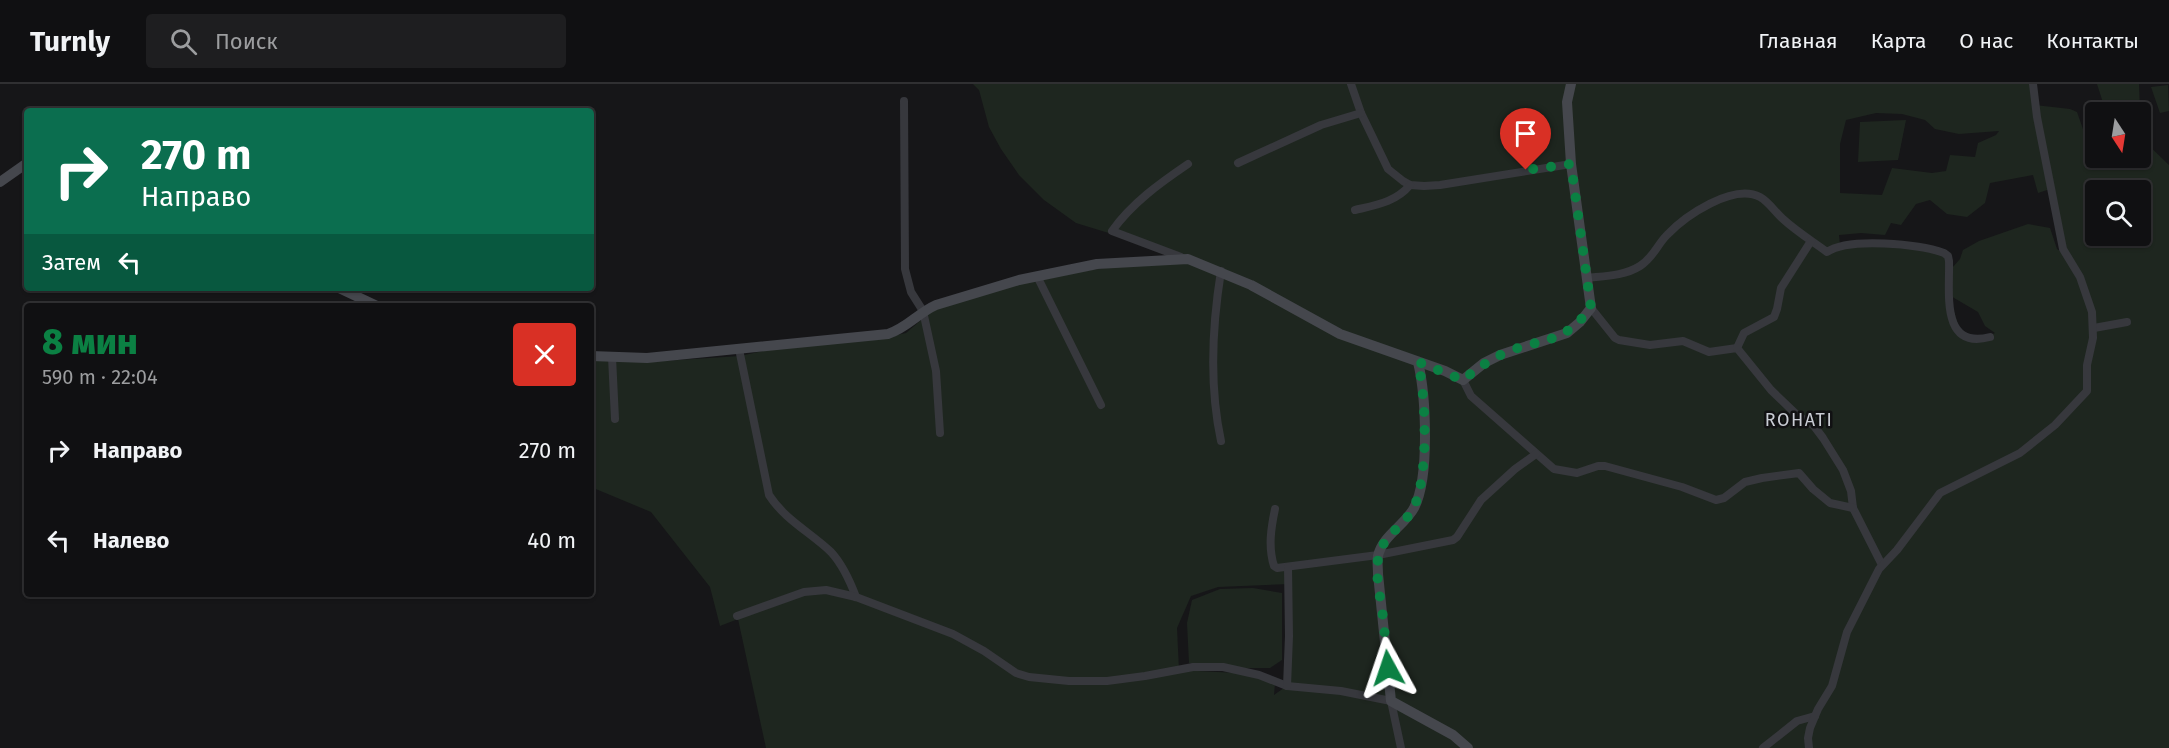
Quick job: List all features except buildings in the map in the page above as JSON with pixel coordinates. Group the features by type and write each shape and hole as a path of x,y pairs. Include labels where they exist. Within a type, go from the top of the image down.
{"street":[{"path":"1351,84 1361,113 1388,169 1394,176 1410,185 1440,185 1571,164"},
{"path":"1571,84 1567,102 1571,164 1591,308 1619,340 1650,345 1683,341 1709,352 1737,348"},
{"path":"1809,748 1808,734 1831,688 1847,632 1882,565 1897,550 1940,493 2020,453 2055,425 2087,392 2087,365 2094,328 2091,306 2084,284 2063,249 2038,124 2033,84"},
{"path":"904,101 905,269 911,292 923,311 936,371 940,433"},
{"path":"1238,163 1321,125 1361,113"},
{"path":"1188,164 1160,183 1131,208 1112,231 1221,271 1340,334 1463,380 1471,396 1548,465 1564,472 1577,473 1605,466 1682,487 1716,500 1724,498 1746,482 1799,473 1830,503 1853,508"},
{"path":"0,182 24,165"},
{"path":"1355,210 1395,199 1403,194 1410,185"},
{"path":"1587,278 1634,269 1652,256 1666,235 1708,204 1722,198 1751,194 1765,200 1782,219 1827,252 1837,246 1864,242 1944,253 1948,256 1949,261 1949,306 1957,330 1969,339 1990,337"},
{"path":"1737,348 1744,333 1774,317 1781,288 1811,241"},
{"path":"594,356 647,358 888,334 908,325 923,311 936,305 1037,276 1097,264 1188,259"},
{"path":"1221,271 1215,306 1213,343 1215,402 1221,441"},
{"path":"1037,276 1101,405"},
{"path":"345,291 371,303"},
{"path":"1463,380 1484,363 1567,333 1591,308"},
{"path":"2094,328 2127,322"},
{"path":"1737,348 1771,390 1819,432 1849,482 1853,508 1882,565"},
{"path":"739,349 769,495 786,516 832,554 849,579 856,597"},
{"path":"612,357 615,419"},
{"path":"1401,748 1391,701 1378,555 1387,540 1408,517 1418,496 1421,482 1425,410 1418,362"},
{"path":"1275,509 1271,556 1275,567 1378,555 1453,540 1458,537 1481,500 1536,454"},
{"path":"1287,686 1288,567"},
{"path":"737,616 811,590 838,591 953,634 1022,675 1069,681 1107,681 1203,666 1238,670 1287,686 1341,691 1391,701 1453,735 1468,748"},
{"path":"1763,748 1797,721 1815,716"}],"shaded area":[{"path":"973,84 2033,84 2035,105 2070,109 2077,112 2085,132 2085,168 2151,168 2151,148 2169,165 2169,748 766,748 738,619 720,626 710,587 651,512 594,488 594,355 647,362 740,356 777,348 878,339 906,333 941,303 1013,281 1184,257 1143,242 1126,232 1112,234 1076,223 1044,200 1019,175 989,127 979,90","holes":["1876,113 1902,114 1925,120 1935,129 1959,134 1999,131 1996,135 1978,143 1975,157 1950,155 1946,171 1932,173 1892,168 1882,195 1840,193 1840,144 1846,120","2033,175 2038,193 2050,189 2065,254 2057,249 2050,228 2028,224 1979,241 1963,250 1960,259 1952,268 1950,253 1860,241 1840,245 1839,235 1861,233 1885,235 1891,223 1901,225 1916,204 1930,200 1947,214 1967,217 1985,203 1990,183","1949,295 1978,312 1985,326 1995,333 1978,340 1960,331","1290,584 1288,685 1274,695 1275,683 1256,674 1179,670 1177,628 1191,596 1218,587"]},
{"path":"2097,84 2139,84 2140,102 2103,102"},
{"path":"2168,85 2169,111 2160,113 2151,87"},
{"path":"1906,120 1898,160 1858,162 1860,122"},
{"path":"1253,588 1282,593 1282,660 1270,668 1226,668 1189,663 1187,623 1192,600 1220,589"}],"district":[{"name":"ROHATI","path":"1799,420"}],"route":[{"path":"1388,668 1378,555 1414,507 1421,482 1425,410 1418,362 1463,380 1484,363 1515,349 1567,333 1591,308 1571,164 1526,170"}]}
